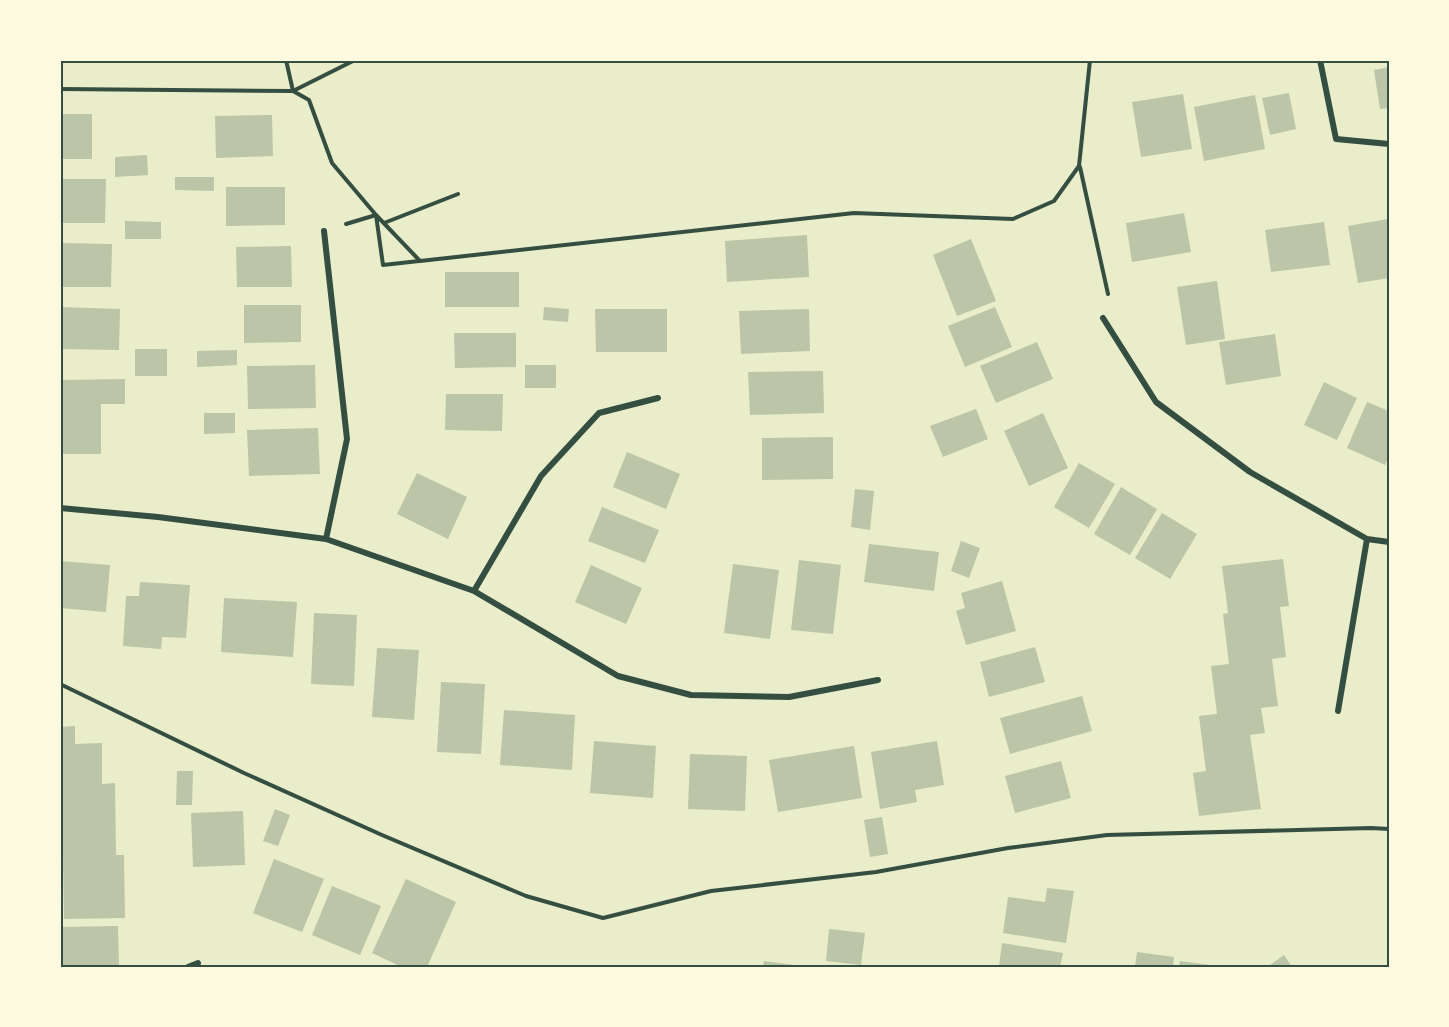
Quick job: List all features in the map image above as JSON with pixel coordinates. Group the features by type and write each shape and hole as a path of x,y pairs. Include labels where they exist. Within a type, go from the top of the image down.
{"street":[{"path":"1320,60 1336,139 1389,144"},
{"path":"324,231 347,440 326,539"},
{"path":"1103,318 1156,402 1250,472 1367,539 1389,542"},
{"path":"474,591 541,476 599,413 658,398"},
{"path":"60,508 158,517 326,539 474,591 618,676 691,695 789,697 878,680"},
{"path":"1338,711 1367,539"},
{"path":"188,967 198,963"}],"path":[{"path":"286,60 293,91 309,100 332,164 420,261"},
{"path":"60,89 293,91 355,60"},
{"path":"1090,60 1079,166 1108,291 1103,318"},
{"path":"376,215 383,265 854,213 1013,219 1054,201 1079,166"},
{"path":"384,223 458,194"},
{"path":"60,684 244,773 382,835 526,896 603,918 711,891 876,872 1008,848 1107,835 1389,829"}],"building":[{"path":"1389,67 1389,108 1380,109 1374,70"},
{"path":"1289,93 1296,129 1270,135 1262,98"},
{"path":"1183,94 1192,149 1141,157 1132,102"},
{"path":"1255,95 1265,149 1204,161 1194,107"},
{"path":"60,114 92,114 92,159 60,159"},
{"path":"272,115 273,156 216,158 215,116"},
{"path":"147,155 148,175 115,177 115,157"},
{"path":"175,177 214,177 214,191 175,190"},
{"path":"60,179 106,179 105,223 60,223"},
{"path":"226,187 285,187 285,225 226,226"},
{"path":"1184,213 1191,252 1132,262 1126,223"},
{"path":"1388,219 1389,278 1358,283 1348,226"},
{"path":"125,221 161,222 161,239 125,239"},
{"path":"1324,222 1330,265 1271,272 1265,230"},
{"path":"807,235 809,277 727,282 725,241"},
{"path":"971,239 996,301 957,316 933,255"},
{"path":"60,243 112,244 111,287 60,287"},
{"path":"291,246 292,287 237,287 236,247"},
{"path":"445,272 519,272 519,307 445,307"},
{"path":"1217,281 1225,339 1186,345 1177,287"},
{"path":"244,305 301,305 301,342 244,343"},
{"path":"60,307 120,309 119,350 60,349"},
{"path":"544,307 569,309 568,322 543,320"},
{"path":"995,307 1012,347 965,367 948,326"},
{"path":"595,309 667,309 667,352 596,352"},
{"path":"809,309 810,351 741,354 739,311"},
{"path":"454,333 516,333 516,367 455,368"},
{"path":"1275,334 1281,376 1226,385 1219,342"},
{"path":"1037,342 1053,379 996,403 980,366"},
{"path":"135,349 167,349 167,376 135,376"},
{"path":"237,350 237,365 197,367 197,351"},
{"path":"315,365 316,408 248,409 247,366"},
{"path":"525,365 556,365 556,388 525,388"},
{"path":"823,371 824,413 750,415 748,372"},
{"path":"125,379 125,404 101,404 101,454 60,454 60,380"},
{"path":"1324,382 1357,398 1337,440 1304,425"},
{"path":"446,394 503,394 502,431 445,430"},
{"path":"1367,402 1389,411 1389,456 1385,465 1347,448"},
{"path":"976,409 988,439 943,457 930,426"},
{"path":"204,413 235,413 235,433 204,434"},
{"path":"1043,413 1068,468 1029,486 1004,431"},
{"path":"318,428 320,474 249,476 247,430"},
{"path":"833,437 833,479 762,480 762,438"},
{"path":"627,452 680,474 666,509 613,487"},
{"path":"1079,463 1115,484 1089,528 1054,507"},
{"path":"417,473 467,497 448,539 397,514"},
{"path":"1121,487 1157,509 1130,555 1094,534"},
{"path":"855,489 874,491 870,530 851,527"},
{"path":"602,507 659,530 645,563 588,541"},
{"path":"1162,513 1197,534 1170,579 1135,558"},
{"path":"961,541 980,548 969,578 951,571"},
{"path":"869,544 939,552 934,591 864,582"},
{"path":"1283,559 1289,606 1280,607 1286,657 1272,659 1278,706 1261,708 1265,733 1250,735 1261,809 1199,816 1193,773 1206,771 1199,716 1217,714 1211,666 1229,664 1223,614 1228,613 1222,566"},
{"path":"799,560 841,565 833,634 791,630"},
{"path":"60,561 110,565 106,612 60,608"},
{"path":"733,564 779,570 770,639 724,633"},
{"path":"591,565 642,588 626,624 575,602"},
{"path":"1002,581 1016,631 966,645 956,611 965,608 961,593"},
{"path":"140,582 190,585 186,638 162,637 161,649 123,646 126,596 139,596"},
{"path":"224,598 297,602 293,657 221,652"},
{"path":"314,613 357,615 354,686 311,684"},
{"path":"1035,647 1045,682 989,697 980,662"},
{"path":"377,648 419,650 414,720 372,717"},
{"path":"441,682 485,684 481,754 437,752"},
{"path":"1082,696 1092,731 1010,754 1000,718"},
{"path":"504,710 575,715 572,770 500,765"},
{"path":"75,726 75,744 102,743 102,784 115,783 116,855 124,855 125,918 64,919 63,856 60,856 60,727"},
{"path":"594,741 656,746 653,798 590,793"},
{"path":"937,741 944,785 915,790 917,802 880,809 871,752"},
{"path":"854,746 862,798 778,812 769,760"},
{"path":"690,754 747,756 745,811 688,809"},
{"path":"1061,761 1071,798 1015,813 1005,776"},
{"path":"177,771 193,771 192,805 176,805"},
{"path":"275,809 290,815 278,846 263,841"},
{"path":"243,811 245,865 193,867 191,813"},
{"path":"882,817 888,854 870,857 864,820"},
{"path":"274,859 324,879 302,932 253,913"},
{"path":"406,879 456,902 427,967 402,967 372,953"},
{"path":"332,886 381,906 360,955 312,935"},
{"path":"1047,888 1074,891 1066,943 1003,933 1008,897 1045,902"},
{"path":"118,926 119,967 60,967 60,927"},
{"path":"829,929 865,933 861,965 826,961"},
{"path":"1002,943 1063,953 1060,967 999,967"},
{"path":"1137,952 1174,957 1173,967 1135,967"},
{"path":"1284,955 1292,967 1267,967"},
{"path":"764,961 801,966 801,967 763,967"},
{"path":"1180,961 1217,966 1217,967 1179,967"}]}
